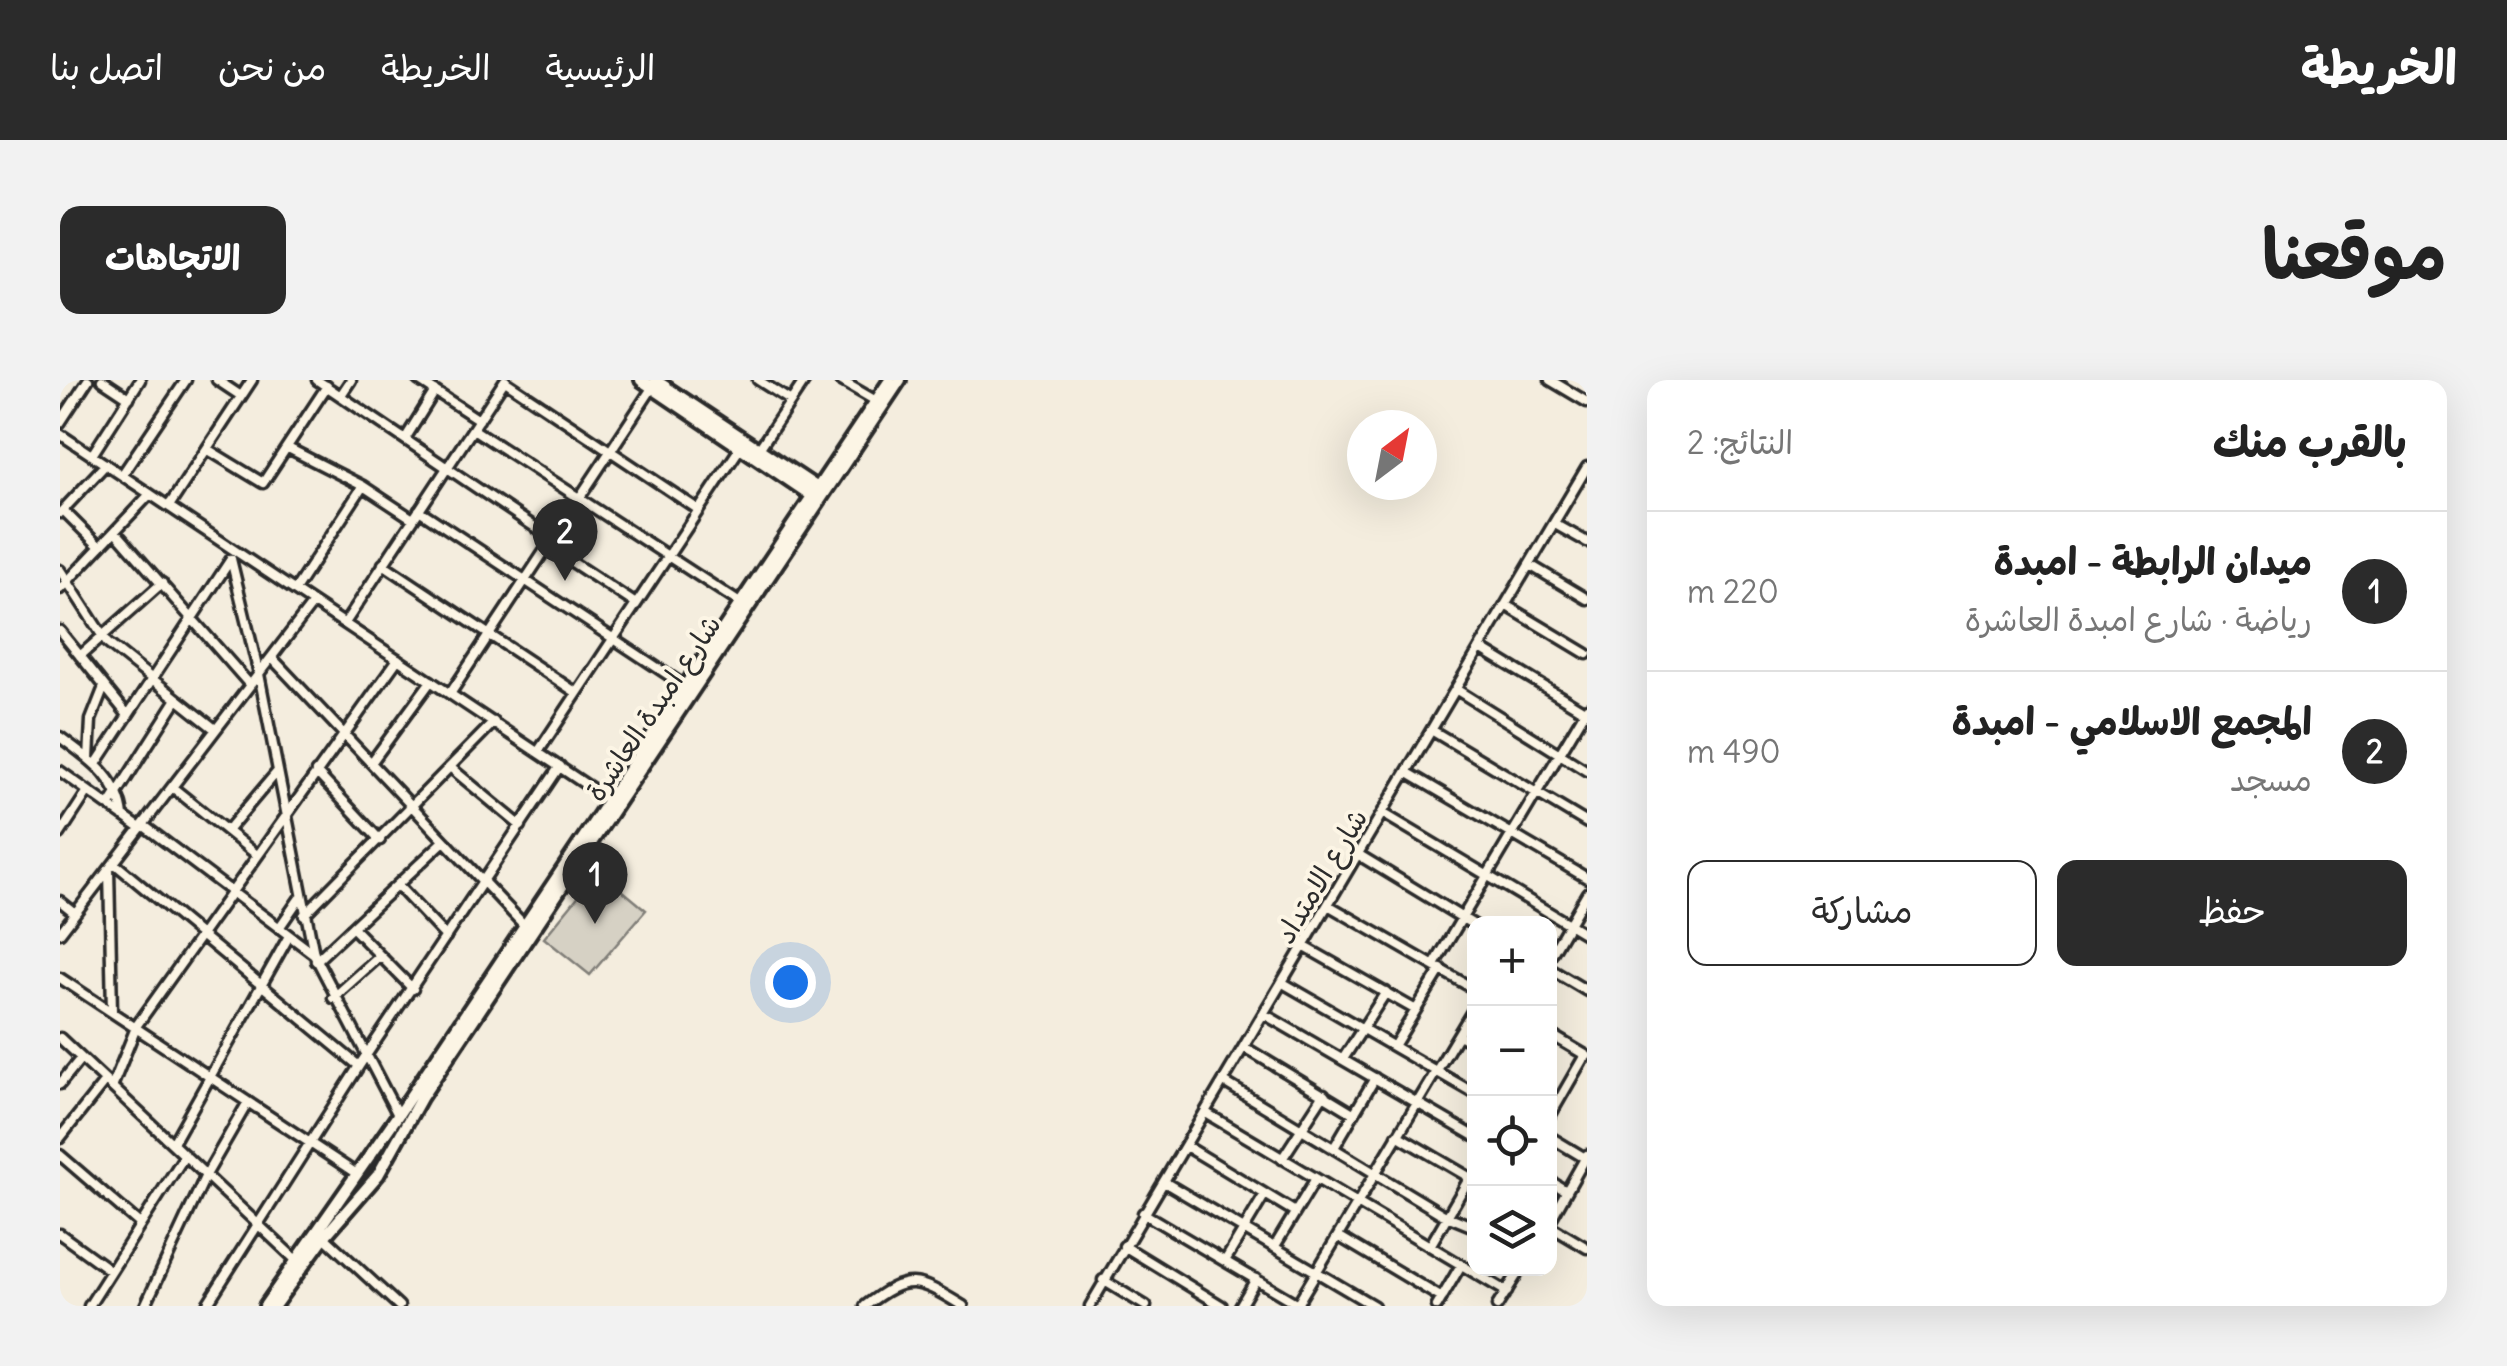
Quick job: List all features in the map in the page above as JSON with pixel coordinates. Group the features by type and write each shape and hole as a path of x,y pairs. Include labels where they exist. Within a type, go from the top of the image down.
{"main road":[{"path":"641,380 672,392 759,449 818,494"},
{"name":"شارع امبدة العاشرة","path":"265,1306 321,1234 357,1174 612,802 890,380"},
{"name":"شارع امبدة العاشرة","path":"321,1234 378,1174 422,1098 685,686 900,380"},
{"path":"654,384 740,448 818,494"},
{"name":"شارع امبدة العاشرة","path":"274,1306 299,1263"}],"street":[{"path":"60,423 88,380"},
{"path":"102,380 128,398"},
{"path":"92,455 140,380"},
{"path":"217,380 241,396"},
{"path":"170,506 252,380"},
{"path":"317,380 405,438 636,604"},
{"path":"340,396 351,380"},
{"path":"418,380 478,420"},
{"path":"345,623 505,380 699,510"},
{"path":"672,392 680,380"},
{"path":"758,380 791,401"},
{"path":"759,449 805,380"},
{"path":"840,380 876,401"},
{"path":"1550,380 1587,402"},
{"path":"122,475 180,382"},
{"path":"450,694 654,384"},
{"path":"207,449 264,483 327,386"},
{"path":"405,438 435,391"},
{"path":"472,429 740,603"},
{"path":"60,434 170,506 233,555 295,590 612,802"},
{"path":"288,448 363,486 413,519"},
{"path":"538,752 740,448"},
{"path":"64,509 106,464"},
{"name":"شارع الامتداد","path":"1090,1306 1585,473"},
{"path":"295,590 363,486"},
{"path":"60,590 150,494"},
{"path":"60,496 64,509 100,547"},
{"path":"419,510 685,686"},
{"path":"1555,524 1587,542"},
{"path":"116,532 250,685"},
{"path":"93,761 233,555"},
{"path":"233,555 315,957 333,998 398,1115"},
{"path":"383,564 577,693"},
{"path":"1530,565 1587,599"},
{"path":"60,570 103,636 215,730"},
{"path":"80,656 162,583"},
{"path":"60,933 314,603"},
{"path":"1507,606 1587,654"},
{"path":"60,631 126,714"},
{"path":"1394,1046 1511,833 1586,711 1482,650"},
{"path":"272,658 526,926"},
{"path":"60,1138 108,1084 135,1028 398,659"},
{"path":"371,763 430,681"},
{"path":"93,761 91,720 104,687"},
{"path":"1457,690 1587,771"},
{"path":"110,806 177,699"},
{"path":"304,915 494,722"},
{"path":"1433,731 1587,823"},
{"path":"60,736 93,761 118,793 123,816"},
{"path":"206,1306 256,1223 560,766"},
{"path":"451,768 520,826"},
{"path":"60,771 142,826 315,957"},
{"path":"227,832 277,772"},
{"path":"316,772 380,840"},
{"path":"1408,773 1587,878"},
{"path":"172,786 257,855"},
{"path":"60,834 88,791"},
{"path":"1384,814 1587,935"},
{"path":"315,957 444,842"},
{"path":"1358,856 1467,921"},
{"path":"111,866 202,935 359,1066"},
{"path":"111,866 112,1012"},
{"path":"398,886 446,937"},
{"path":"1557,944 1587,894"},
{"path":"280,928 300,898"},
{"path":"60,900 76,913"},
{"path":"1328,905 1467,985"},
{"path":"352,928 413,989"},
{"path":"172,1143 289,936"},
{"path":"1305,946 1416,1010"},
{"path":"333,998 380,956"},
{"path":"1557,974 1587,992"},
{"path":"60,978 357,1174"},
{"path":"1283,983 1467,1089"},
{"path":"1343,1059 1386,992"},
{"path":"1264,1014 1467,1132"},
{"path":"1143,1214 1298,1305 1467,1021"},
{"path":"1459,1035 1467,1040"},
{"path":"60,1038 299,1263"},
{"path":"1557,1038 1586,1056 1557,1103"},
{"path":"1244,1046 1353,1113"},
{"path":"60,1084 81,1058"},
{"path":"1335,1146 1375,1078"},
{"path":"1224,1082 1447,1216 1467,1223"},
{"path":"1557,1093 1561,1096"},
{"path":"1282,1159 1324,1094"},
{"path":"145,1306 206,1175 248,1102"},
{"path":"1206,1113 1507,1292"},
{"path":"1397,1135 1467,1176"},
{"path":"1557,1141 1586,1156 1557,1209"},
{"path":"1186,1146 1295,1212"},
{"path":"60,1155 140,1224"},
{"path":"89,1306 185,1155"},
{"path":"1275,1246 1315,1180"},
{"path":"1164,1182 1374,1306"},
{"path":"1557,1185 1566,1191"},
{"path":"1430,1246 1467,1186"},
{"path":"1225,1260 1265,1194"},
{"path":"1557,1228 1587,1248"},
{"path":"60,1234 111,1270"},
{"path":"321,1234 399,1306"},
{"path":"1338,1236 1440,1302 1462,1266"},
{"path":"1124,1246 1222,1306"},
{"path":"1497,1306 1516,1276"},
{"path":"865,1306 891,1288 912,1280 963,1306"},
{"path":"1103,1280 1146,1306"},
{"path":"1240,1306 1256,1280"},
{"path":"1198,1306 1205,1296"}],"shaded area":[{"path":"599,871 646,910 590,975 544,938"}],"place":[{"name":"المجمع الاسلامي - امبدة","path":"565,581"},
{"name":"ميدان الرابطة - امبدة","path":"595,924"}]}
